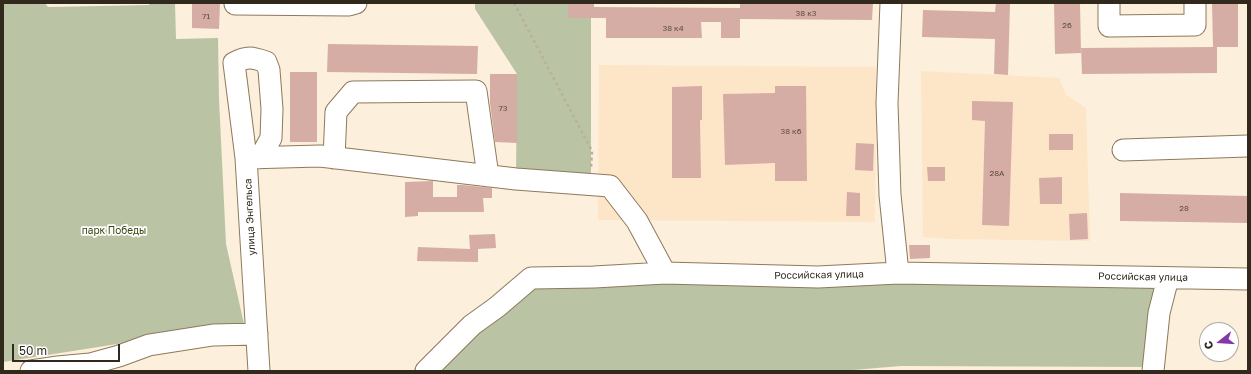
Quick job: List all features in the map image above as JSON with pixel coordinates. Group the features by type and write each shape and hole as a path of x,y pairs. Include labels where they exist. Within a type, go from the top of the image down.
{"street":[{"path":"235,4 349,5 356,3"},
{"path":"890,3 887,103 890,195 898,273"},
{"path":"1110,3 1109,26 1196,25 1195,3"},
{"name":"улица Энгельса","path":"253,158 271,138 272,109 269,70 266,62 254,57 243,58 234,63 253,158 259,371"},
{"path":"334,158 336,112 353,92 476,91 488,176"},
{"path":"1123,150 1248,141"},
{"path":"253,158 320,156 523,180 610,186 637,221 665,273"},
{"name":"Российская улица","path":"426,371 472,325 497,307 531,278 594,277 665,273 818,277 898,273 1248,279"},
{"path":"1153,371 1159,313 1168,278"},
{"path":"31,371 90,364 119,356 149,345 213,335 257,334"}],"path":[{"path":"514,3 592,151 591,185"}],"shaded area":[{"path":"599,65 876,67 875,222 598,220"},
{"path":"921,71 1059,78 1066,95 1086,108 1090,241 950,239 923,237"}],"green space":[{"name":"парк Победы","path":"3,3 45,3 48,7 175,3 176,39 218,38 219,99 226,244 244,324 3,362"},
{"path":"475,3 568,3 569,18 591,18 591,185 516,179 517,74 475,9"},
{"path":"531,278 1168,278 1153,367 901,366 841,371 426,371"}],"building":[{"path":"192,3 220,3 219,29 192,28"},
{"path":"568,3 594,3 594,7 740,8 740,3 873,3 872,20 740,19 740,38 721,38 721,22 701,22 702,38 606,38 606,18 568,18"},
{"path":"996,3 1010,3 1008,75 994,74 995,39 922,37 923,10 995,12"},
{"path":"1054,3 1080,3 1081,53 1055,54"},
{"path":"1212,3 1238,3 1238,47 1217,47 1217,73 1082,74 1081,48 1213,47"},
{"path":"328,44 478,46 477,74 327,72"},
{"path":"290,72 317,72 317,142 290,142"},
{"path":"490,74 517,74 517,143 495,142 490,103"},
{"path":"702,86 702,120 700,120 701,178 672,178 672,87"},
{"path":"775,86 806,86 807,181 775,181 775,163 725,165 723,94 775,93"},
{"path":"972,101 1013,102 1009,226 982,225 985,121 972,120"},
{"path":"1049,134 1073,134 1073,150 1049,150"},
{"path":"856,143 874,144 873,171 855,170"},
{"path":"927,167 945,167 945,181 928,181"},
{"path":"1062,177 1062,204 1040,204 1039,178"},
{"path":"433,181 433,197 457,197 457,185 463,185 492,188 492,198 483,198 484,212 418,212 418,216 405,217 405,182"},
{"path":"847,192 860,193 860,216 846,216"},
{"path":"1120,193 1248,196 1248,223 1120,221"},
{"path":"1087,213 1088,239 1070,240 1069,214"},
{"path":"495,234 496,248 477,249 478,262 417,261 418,247 470,249 469,235"},
{"path":"909,245 930,245 930,258 910,259"}]}
